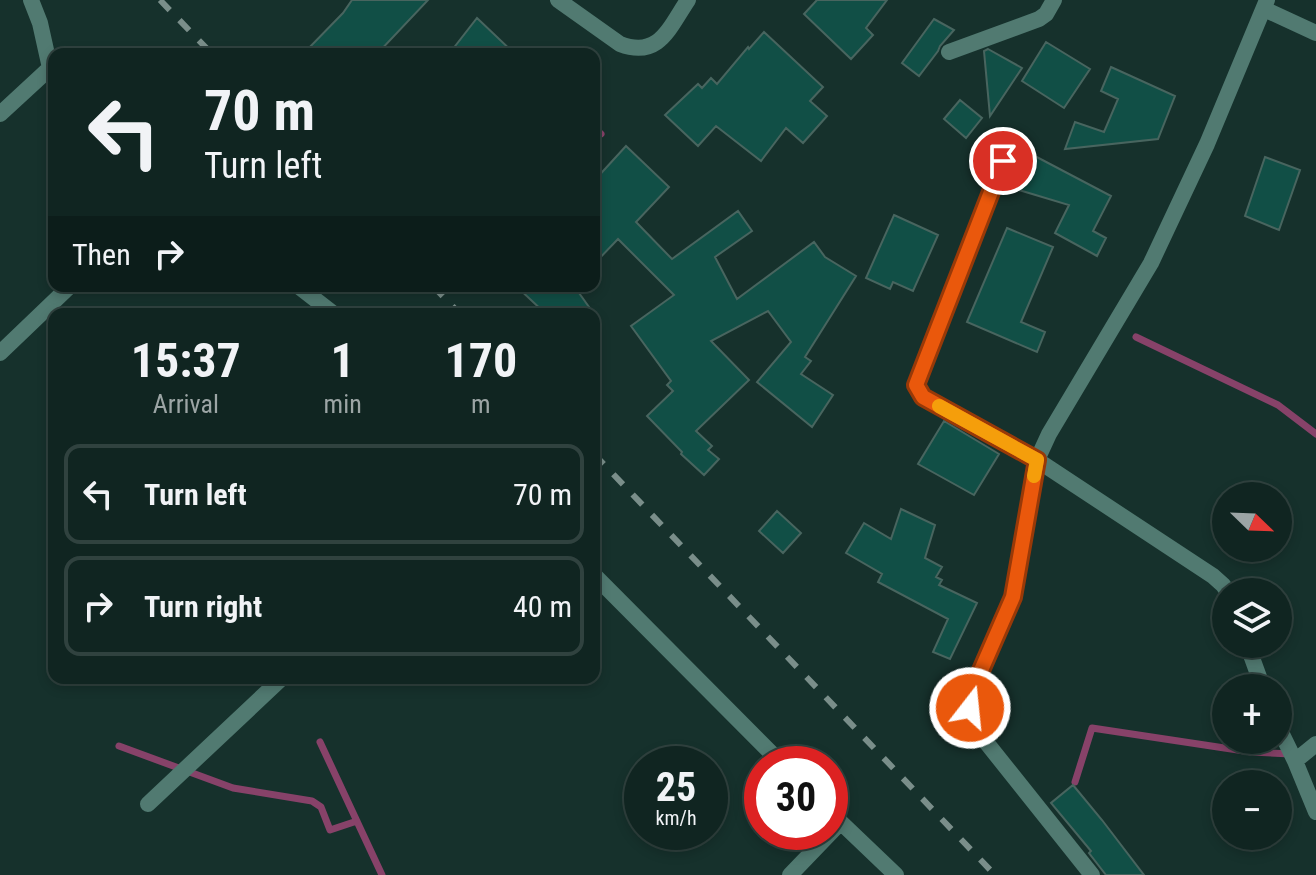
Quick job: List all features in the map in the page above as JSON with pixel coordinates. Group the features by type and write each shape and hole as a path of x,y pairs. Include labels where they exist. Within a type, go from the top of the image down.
{"street":[{"path":"31,0 48,54"},
{"path":"558,0 620,44 642,49 662,38 688,0"},
{"path":"949,52 1039,19 1054,0"},
{"path":"1092,875 974,727 970,708 972,691 1013,597 1037,460 1049,434 1151,263 1207,144 1266,5 1316,33"},
{"path":"0,114 48,73"},
{"path":"1003,161 916,385 923,397 1037,460 1215,578"},
{"path":"0,353 64,292"},
{"path":"306,292 326,308"},
{"path":"600,581 764,746"},
{"path":"148,804 276,684"},
{"path":"1295,761 1316,744"},
{"path":"1292,754 1316,812"},
{"path":"848,829 896,875"},
{"path":"790,875 809,850"}],"building":[{"path":"352,0 428,0 383,48 309,48"},
{"path":"817,0 887,0 866,28 873,35 851,59 804,14"},
{"path":"477,18 509,48 454,48"},
{"path":"934,19 954,30 919,76 902,63"},
{"path":"764,32 823,87 810,101 827,116 803,143 786,128 761,161 716,126 698,146 665,115 698,84 702,88 711,78 717,84"},
{"path":"1046,42 1090,69 1064,108 1022,81"},
{"path":"988,49 1022,68 990,116 984,51"},
{"path":"1111,67 1175,96 1158,139 1065,149 1075,122 1104,132 1118,99 1101,91"},
{"path":"960,100 982,118 966,138 944,119"},
{"path":"626,146 669,187 636,222 672,259 738,211 752,231 715,257 737,299 814,242 825,257 856,276 805,357 811,361 801,374 833,395 812,427 757,382 791,342 768,311 711,341 749,380 696,431 712,446 708,450 719,459 704,475 647,416 673,391 667,385 671,381 631,326 674,295 618,239 600,258 600,174"},
{"path":"1031,154 1111,196 1093,231 1106,238 1097,256 1055,233 1069,205 1019,190"},
{"path":"1265,157 1300,170 1279,230 1245,216"},
{"path":"894,215 938,235 913,291 893,282 890,289 866,278"},
{"path":"1007,228 1053,247 1021,322 1045,332 1037,352 967,322"},
{"path":"522,292 578,292 590,308 540,308"},
{"path":"944,421 999,454 974,495 918,464"},
{"path":"901,509 935,525 925,558 942,567 936,577 942,580 939,585 977,603 950,659 933,652 948,619 878,582 882,574 846,553 864,523 891,539"},
{"path":"777,511 801,533 783,553 759,531"},
{"path":"1073,785 1144,875 1106,875 1089,853 1091,851 1051,803"}],"waterway":[{"path":"1136,337 1278,405 1316,434"},
{"path":"1075,782 1092,728 1212,746"},
{"path":"320,742 382,875"},
{"path":"119,746 233,788 312,801 321,807 330,830 357,821"}],"railway":[{"path":"160,0 206,48"},
{"path":"439,292 454,308"},
{"path":"600,460 995,875"}],"slow traffic":[{"path":"939,406 1037,460 1034,476"}],"route":[{"path":"970,708 972,691 1013,597 1037,460 923,397 916,385 1003,161"}]}
